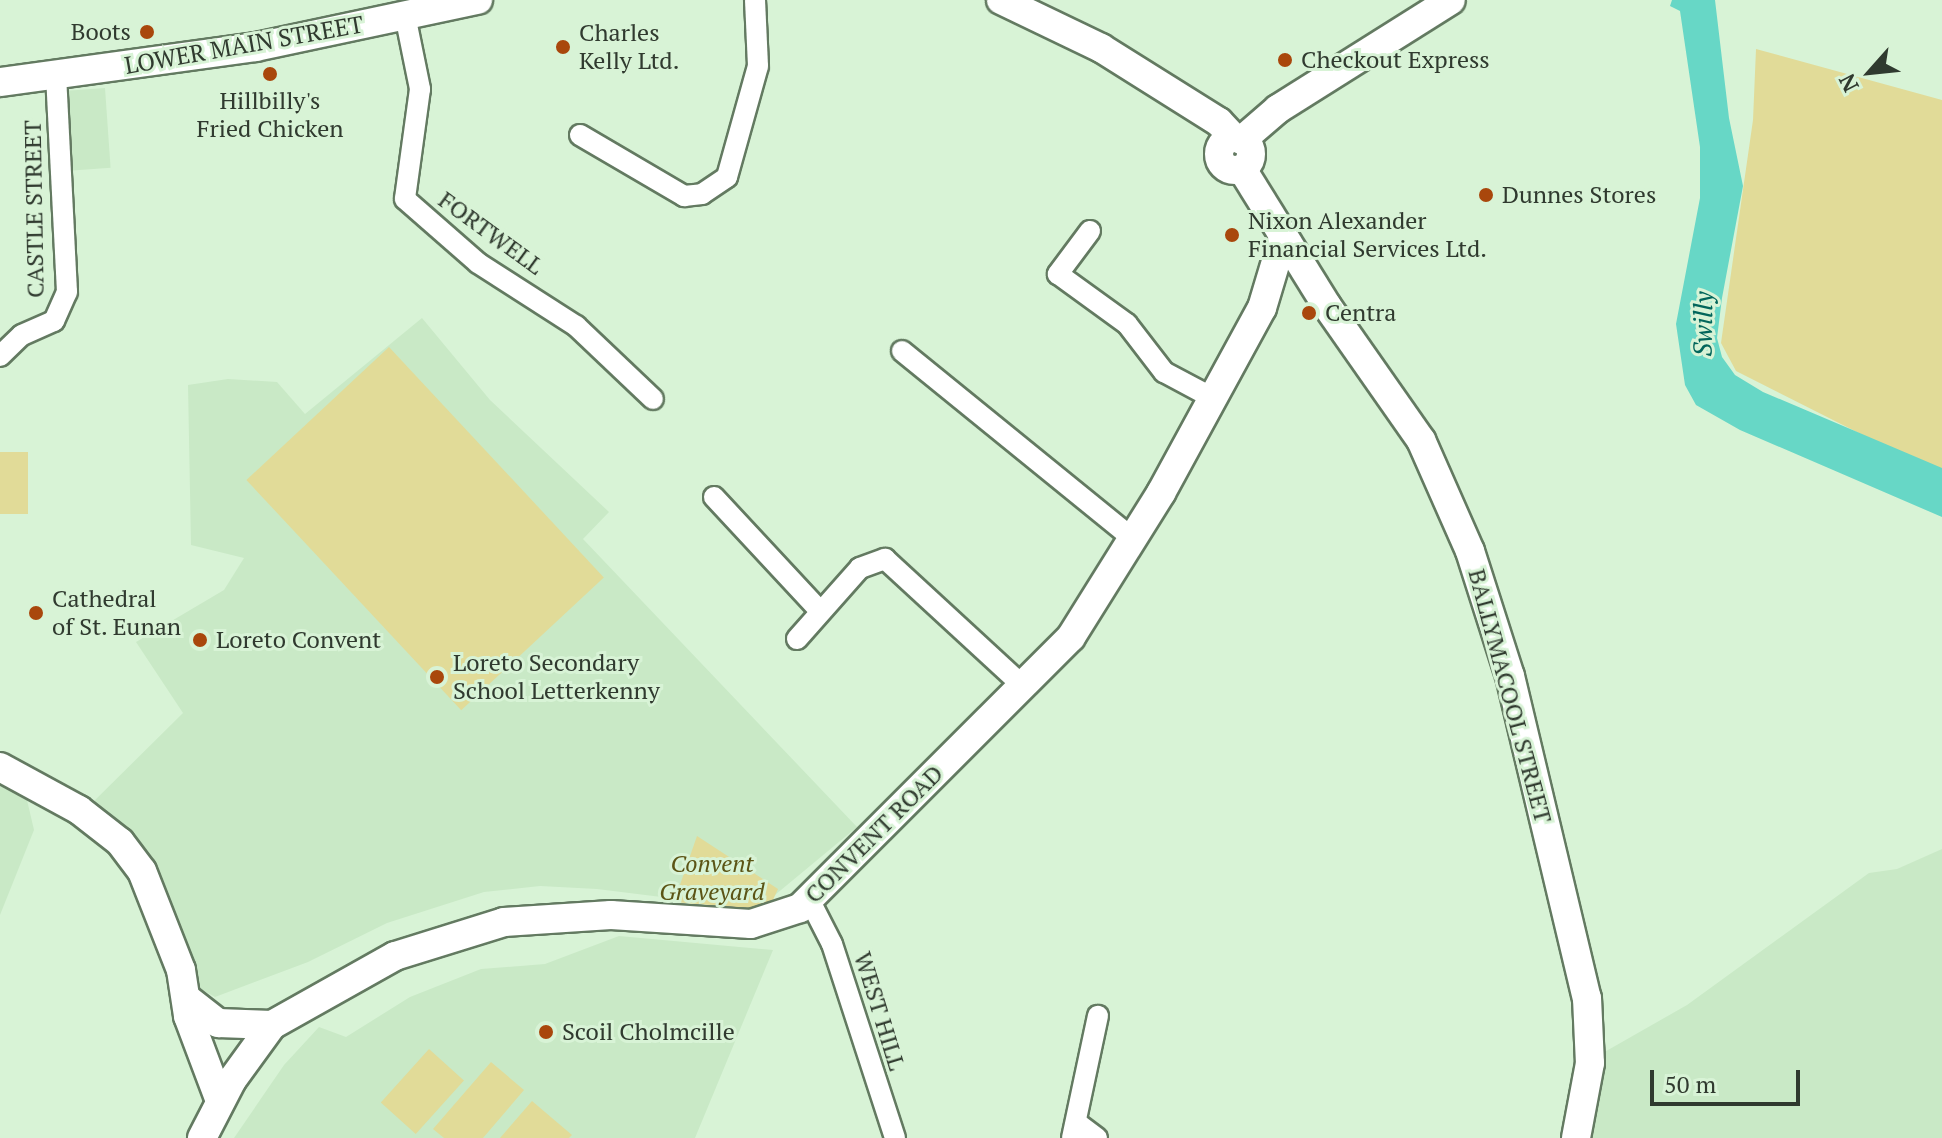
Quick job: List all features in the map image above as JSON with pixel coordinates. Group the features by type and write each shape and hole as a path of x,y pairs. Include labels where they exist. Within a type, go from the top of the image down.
{"street":[{"name":"LOWER MAIN STREET","path":"0,82 256,47 403,7 478,0"},
{"path":"580,135 684,196 702,194 727,177 758,66 755,0"},
{"path":"1001,0 1101,48 1219,122 1238,139 1278,109 1451,0"},
{"name":"FORTWELL","path":"403,7 420,89 405,199 478,263 576,326 653,399"},
{"name":"CASTLE STREET","path":"0,356 22,335 54,321 67,292 56,76"},
{"name":"BALLYMACOOL STREET","path":"1238,139 1224,142 1219,156 1227,168 1242,169 1283,238 1437,469 1494,624 1589,1009 1590,1063 1576,1138"},
{"path":"1090,231 1058,274 1127,324 1164,372 1213,398"},
{"path":"1262,308 1283,238"},
{"path":"1262,308 1308,276"},
{"name":"CONVENT ROAD","path":"272,1025 395,956 504,922 611,915 751,924 785,917 810,901 1071,637 1133,539 1262,308"},
{"path":"902,351 1133,539"},
{"path":"714,497 819,610"},
{"path":"797,639 819,610 864,565 885,559 1023,686"},
{"path":"0,767 79,810 120,842 158,903 220,1101"},
{"name":"WEST HILL","path":"810,901 832,944 895,1138"},
{"path":"186,998 218,1023 272,1025"},
{"path":"1097,1138 1074,1131 1098,1016"},
{"path":"202,1138 220,1101 272,1025"}],"shaded area":[{"path":"105,88 111,168 73,170 67,91"},
{"name":"Loreto Secondary School Letterkenny","path":"422,318 490,400 609,512 583,539 857,827 758,909 597,889 540,886 484,892 387,923 308,962 215,997 199,988 87,808 183,713 136,642 224,590 244,558 191,545 188,385 228,379 277,382 305,414"},
{"path":"0,779 27,800 34,830 0,915"},
{"path":"1942,849 1942,1138 1590,1138 1601,1054 1687,1005 1869,873 1897,869"},
{"name":"Scoil Cholmcille","path":"619,936 773,950 695,1138 234,1138 284,1065 319,1027 346,1037 410,997 481,969 545,964"}],"green space":[{"path":"1756,49 1942,100 1942,475 1736,371 1721,343 1753,120"},
{"path":"389,347 604,577 461,710 246,480"},
{"path":"0,452 28,452 28,514 0,514"},
{"name":"Convent Graveyard","path":"697,836 778,889 772,902 758,909 674,902"},
{"path":"429,1049 464,1080 416,1134 381,1103"},
{"path":"491,1062 524,1090 483,1138 444,1138 433,1129"},
{"path":"532,1101 572,1135 569,1138 500,1138"}],"water":[{"name":"Swilly","path":"1672,0 1715,0 1729,118 1743,186 1717,338 1722,357 1735,375 1763,392 1942,468 1942,517 1740,430 1696,405 1685,385 1676,324 1700,198 1700,147 1680,11 1670,6"}],"place":[{"name":"Boots","path":"147,32"},
{"name":"Charles Kelly Ltd.","path":"563,47"},
{"name":"Checkout Express","path":"1285,60"},
{"name":"Hillbilly's Fried Chicken","path":"270,74"},
{"name":"Dunnes Stores","path":"1486,195"},
{"name":"Nixon Alexander Financial Services Ltd.","path":"1232,235"},
{"name":"Centra","path":"1309,313"},
{"name":"Cathedral of St. Eunan","path":"36,613"},
{"name":"Loreto Convent","path":"200,640"},
{"name":"Loreto Secondary School Letterkenny","path":"437,677"},
{"name":"Scoil Cholmcille","path":"546,1032"}]}
